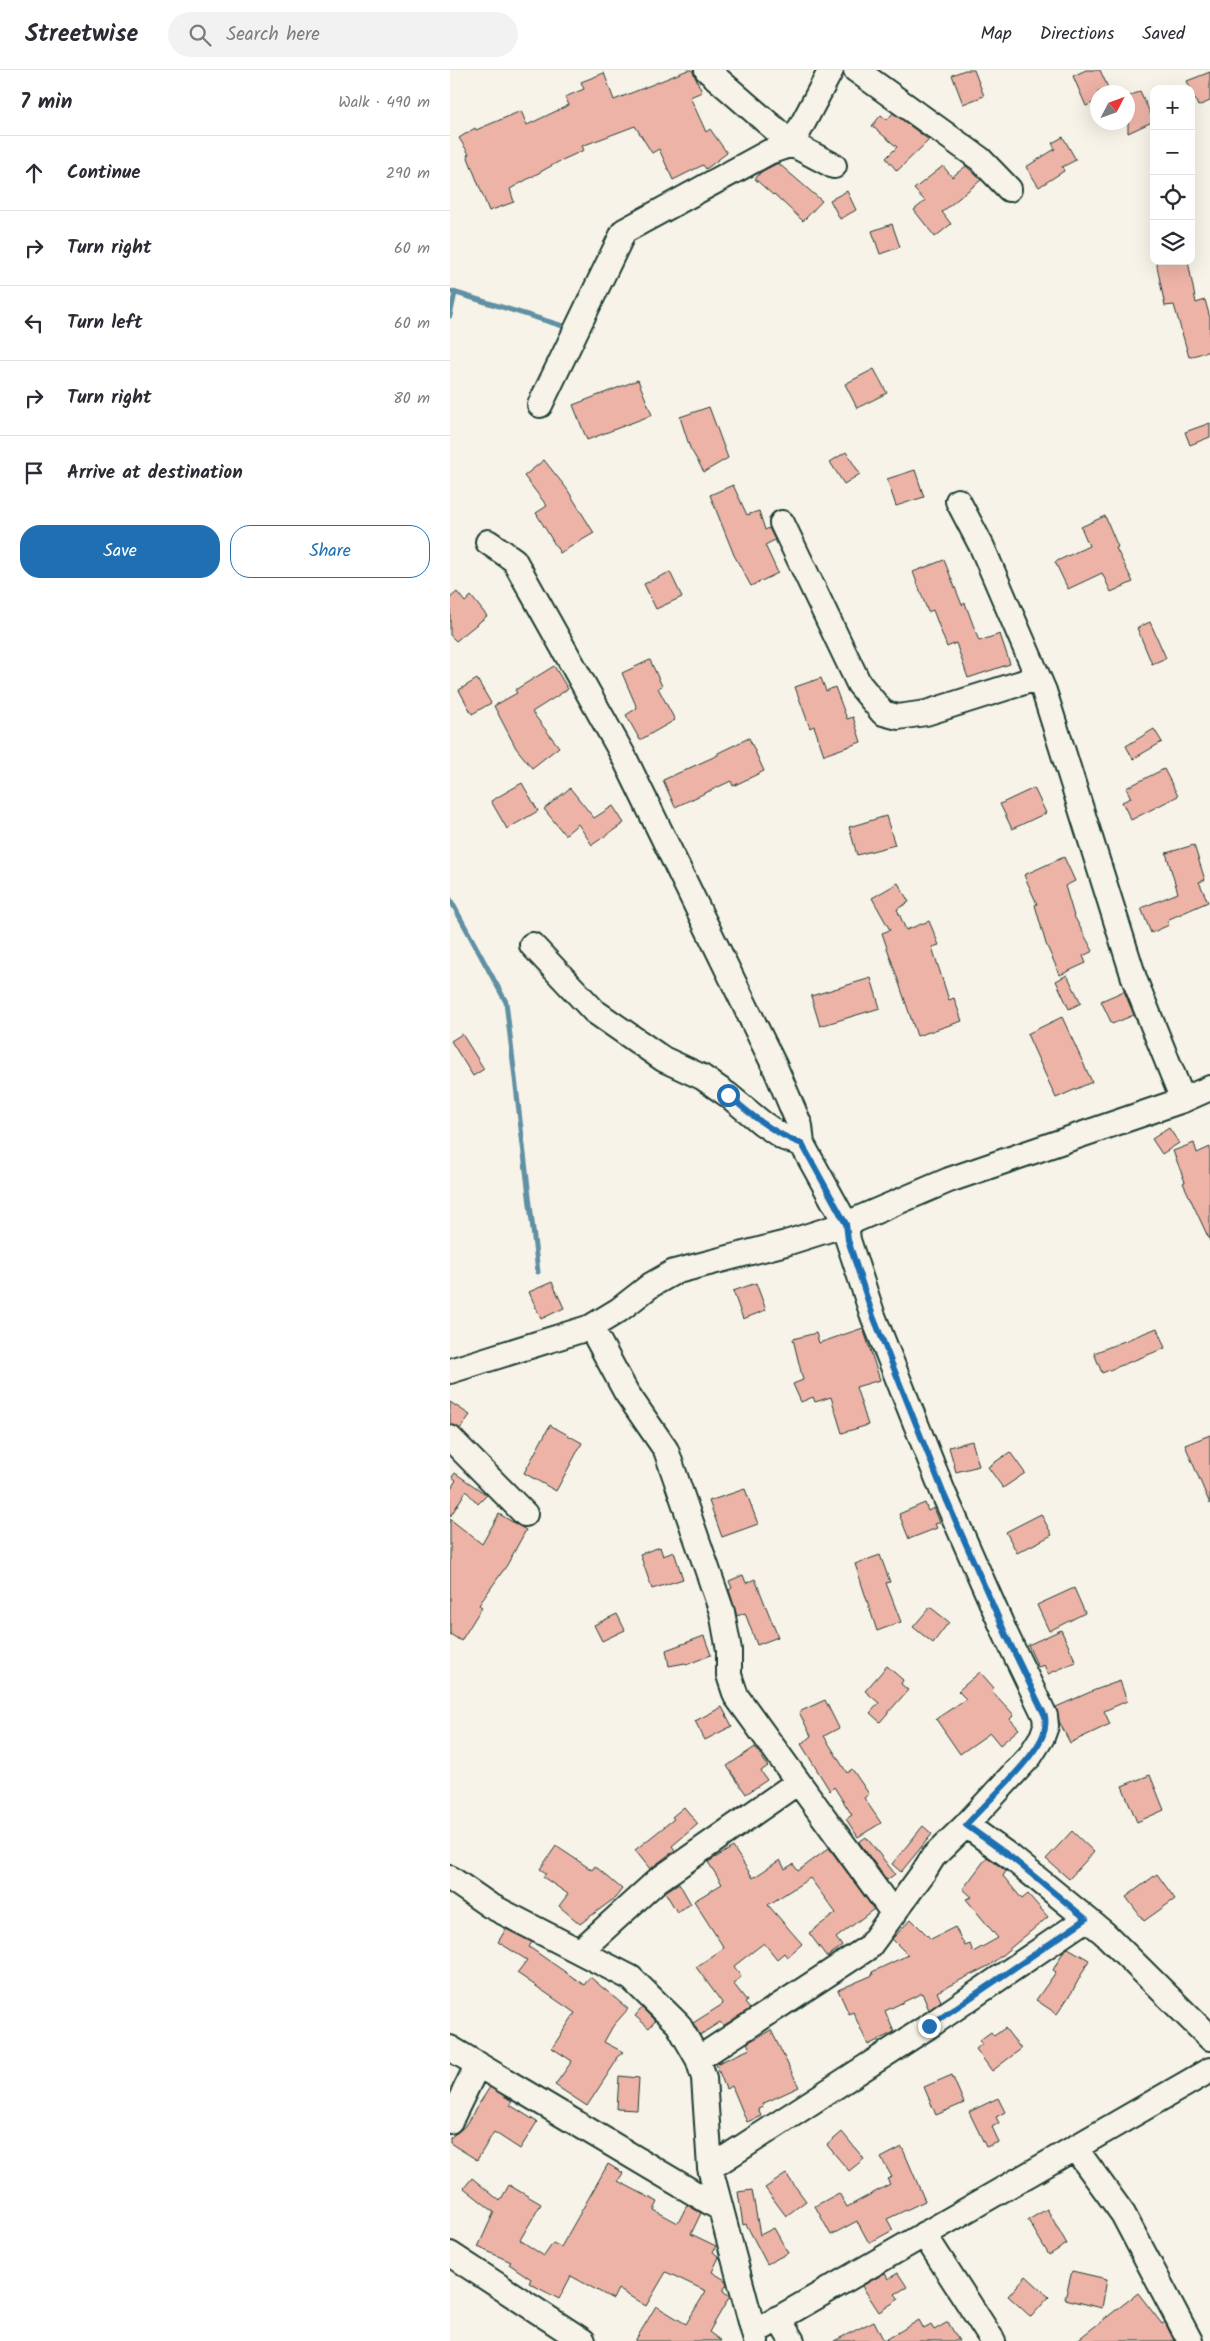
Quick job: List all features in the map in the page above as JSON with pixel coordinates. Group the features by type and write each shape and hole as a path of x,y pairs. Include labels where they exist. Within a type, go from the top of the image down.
{"street":[{"path":"708,70 792,144 834,166"},
{"path":"540,405 624,231 770,152 792,144 831,70"},
{"path":"856,70 980,159 1009,189"},
{"path":"958,501 982,547 1037,678 1044,690 1135,981 1183,1100"},
{"path":"782,523 859,684 883,713 898,717 926,713 1037,678"},
{"path":"488,542 514,560 623,755 775,1067 800,1126 802,1144 846,1224 848,1240 873,1316 943,1492 1006,1635 1045,1716 1046,1726 1042,1737 1030,1756 966,1825 932,1857 894,1914 868,1947 698,2058"},
{"path":"532,945 594,1011 663,1059 702,1077 722,1090 762,1124 784,1138 802,1144"},
{"path":"450,1371 591,1328 619,1310 650,1285 674,1272 786,1243 846,1224 949,1180 1183,1100 1210,1088"},
{"path":"591,1328 626,1392 666,1450 722,1612 729,1650 729,1675 736,1696 894,1914"},
{"path":"450,1438 525,1514"},
{"path":"580,1952 658,1880 798,1782"},
{"path":"966,1825 1012,1858 1104,1933 1210,2038"},
{"path":"450,1878 489,1905 632,1978 678,2024 698,2058 704,2078 710,2168 755,2336 778,2318 1210,2070"},
{"path":"710,2168 929,2026 1086,1919"},
{"path":"450,2048 721,2209"},
{"path":"450,2121 478,2064"},
{"path":"1075,2148 1123,2214 1190,2341"},
{"path":"924,2234 993,2341"},
{"path":"450,2254 582,2341"},
{"path":"778,2318 792,2341"}],"building":[{"path":"692,70 702,92 690,97 706,132 710,129 727,153 706,169 703,165 673,180 659,149 652,153 635,126 582,146 584,150 510,189 514,202 489,211 467,155 469,154 459,138 475,128 476,130 521,111 527,125 569,105 565,97 584,89 581,82 604,73 614,100"},
{"path":"965,70 974,70 984,96 963,104 952,75"},
{"path":"1086,70 1100,70 1107,85 1090,85 1090,104 1086,106 1073,76"},
{"path":"1210,72 1210,101 1198,106 1195,99 1195,85 1189,85 1187,81"},
{"path":"1140,91 1150,112 1150,123 1135,130 1135,94"},
{"path":"893,113 929,140 897,171 886,158 897,147 872,126 881,115 887,120"},
{"path":"1063,137 1076,160 1062,167 1064,171 1039,187 1026,167 1055,149 1052,143"},
{"path":"778,163 822,201 803,221 755,179 761,172"},
{"path":"943,166 952,177 966,166 981,180 942,212 951,224 935,237 914,210 925,201 914,189"},
{"path":"847,191 856,210 840,219 830,200"},
{"path":"892,224 900,247 880,254 872,231"},
{"path":"1157,265 1189,265 1196,303 1205,300 1210,318 1210,351 1189,357 1174,305 1165,306"},
{"path":"874,369 887,393 857,408 845,384"},
{"path":"638,380 652,415 587,440 573,405"},
{"path":"709,407 728,458 704,472 690,448 680,417"},
{"path":"1210,423 1210,437 1190,445 1185,432"},
{"path":"846,452 860,474 844,484 830,462"},
{"path":"544,460 567,489 594,533 560,553 536,513 547,506 524,476"},
{"path":"915,470 924,497 896,506 887,479"},
{"path":"733,485 747,515 759,511 765,530 769,528 775,540 765,545 778,573 751,586 734,555 710,495"},
{"path":"1105,516 1118,547 1116,548 1133,582 1111,592 1102,573 1068,589 1055,562 1089,546 1081,527"},
{"path":"944,560 962,605 965,603 979,641 1000,634 1010,664 968,678 956,643 947,647 933,610 928,612 913,572"},
{"path":"670,572 682,597 656,609 644,584"},
{"path":"457,592 465,602 471,596 487,616 456,641 450,635 450,598"},
{"path":"1150,622 1166,658 1152,664 1137,628"},
{"path":"650,660 662,686 658,688 675,720 640,740 626,715 637,708 622,673"},
{"path":"554,666 568,689 532,712 559,747 532,768 516,748 494,706 517,693 515,690"},
{"path":"821,678 826,691 835,687 847,719 853,717 861,742 824,755 814,726 810,728 795,687"},
{"path":"477,679 491,703 472,714 459,690"},
{"path":"1154,729 1162,742 1133,759 1126,746"},
{"path":"749,738 764,771 733,786 731,781 675,807 663,780 718,755 718,753"},
{"path":"1164,769 1178,796 1131,820 1122,802 1131,798 1126,788"},
{"path":"522,783 538,811 507,829 491,801"},
{"path":"570,788 594,818 613,806 624,823 592,845 578,824 565,835 544,809"},
{"path":"1034,788 1046,813 1012,829 1000,804"},
{"path":"886,816 895,845 857,855 849,827"},
{"path":"1194,845 1205,880 1199,882 1208,902 1167,920 1169,925 1151,933 1141,908 1178,893 1166,853"},
{"path":"1064,857 1075,881 1065,886 1074,916 1093,951 1083,956 1086,963 1060,975 1046,944 1035,905 1037,904 1024,875"},
{"path":"898,883 909,902 897,909 906,930 929,921 939,945 932,947 949,1000 954,998 962,1021 917,1036 882,933 890,930 872,898"},
{"path":"1067,975 1081,1003 1069,1009 1056,981"},
{"path":"871,978 880,1008 820,1026 811,996"},
{"path":"1124,991 1134,1015 1112,1024 1101,1001"},
{"path":"1062,1017 1092,1082 1056,1098 1027,1034"},
{"path":"462,1034 484,1069 473,1076 451,1041"},
{"path":"1169,1128 1179,1143 1162,1154 1152,1139"},
{"path":"1194,1143 1197,1153 1210,1147 1210,1241 1183,1183 1185,1182 1173,1151"},
{"path":"552,1282 564,1308 541,1319 529,1292"},
{"path":"756,1283 766,1310 743,1319 733,1291"},
{"path":"863,1328 880,1380 856,1387 868,1425 842,1433 831,1397 815,1402 813,1397 801,1402 793,1384 803,1380 793,1339 816,1333 819,1343"},
{"path":"1157,1328 1165,1348 1102,1373 1094,1353"},
{"path":"450,1402 470,1415 460,1429 450,1425"},
{"path":"550,1425 582,1443 556,1491 524,1473"},
{"path":"1210,1435 1210,1504 1185,1445"},
{"path":"972,1441 979,1466 956,1472 949,1447"},
{"path":"1010,1452 1025,1473 1003,1488 988,1467"},
{"path":"455,1473 487,1495 478,1504 466,1491 450,1517 450,1490 456,1480 452,1477"},
{"path":"745,1489 758,1524 722,1537 709,1501"},
{"path":"925,1503 928,1511 934,1508 940,1522 935,1524 937,1528 909,1539 899,1514"},
{"path":"499,1514 526,1530 507,1565 479,1605 482,1607 461,1641 450,1634 450,1519 482,1544"},
{"path":"1041,1514 1052,1535 1017,1553 1006,1532"},
{"path":"660,1547 663,1556 674,1552 683,1579 652,1589 640,1554"},
{"path":"880,1555 890,1582 886,1583 901,1622 877,1631 855,1564"},
{"path":"743,1575 746,1583 755,1579 778,1637 757,1645 745,1613 737,1616 729,1590 732,1588 729,1581"},
{"path":"1074,1588 1085,1613 1049,1631 1037,1605"},
{"path":"930,1607 949,1622 933,1643 913,1627"},
{"path":"617,1614 625,1630 602,1641 594,1625"},
{"path":"1061,1630 1076,1662 1048,1674 1044,1665 1038,1667 1028,1645"},
{"path":"704,1636 711,1655 686,1665 685,1663 669,1666 666,1650"},
{"path":"887,1666 903,1680 901,1684 908,1690 880,1722 870,1713 879,1703 865,1691"},
{"path":"980,1672 994,1688 991,1690 1014,1715 1010,1719 1019,1729 1000,1745 990,1733 960,1754 936,1719 966,1699 958,1691"},
{"path":"1120,1681 1127,1701 1104,1711 1110,1724 1070,1743 1059,1721 1056,1707"},
{"path":"825,1700 839,1728 824,1736 847,1773 852,1769 869,1794 864,1798 881,1823 858,1837 846,1819 852,1815 834,1787 830,1791 801,1744 811,1736 799,1712"},
{"path":"722,1707 732,1726 705,1740 695,1721"},
{"path":"755,1747 768,1766 761,1771 767,1780 746,1794 727,1766"},
{"path":"1150,1775 1164,1810 1137,1822 1122,1786"},
{"path":"684,1807 698,1824 672,1846 675,1850 650,1869 635,1850 674,1819 672,1817"},
{"path":"923,1826 932,1834 901,1872 892,1864"},
{"path":"1072,1831 1094,1852 1069,1879 1046,1859"},
{"path":"866,1837 895,1874 887,1880 859,1842"},
{"path":"556,1846 592,1870 595,1866 622,1889 615,1898 580,1924 559,1906 568,1894 543,1877 546,1873 540,1869"},
{"path":"733,1847 753,1878 780,1860 785,1869 793,1864 798,1871 829,1848 874,1909 836,1938 842,1946 827,1957 809,1933 836,1913 810,1878 768,1905 802,1944 787,1957 784,1953 777,1959 764,1943 734,1966 741,1977 733,1983 747,2001 745,2003 750,2009 723,2026 720,2022 700,2035 693,2023 723,2004 696,1967 724,1948 694,1901 722,1884 708,1862"},
{"path":"987,1857 1006,1871 1003,1876 1022,1899 1028,1894 1048,1917 990,1965 937,1992 941,2001 929,2010 922,1993 885,2011 894,2032 868,2045 853,2012 849,2014 838,1990 873,1975 872,1972 908,1955 892,1939 911,1919 931,1939 955,1927 965,1946 970,1944 973,1952 998,1938 966,1899 972,1897 963,1889"},
{"path":"1157,1874 1175,1899 1144,1921 1126,1897"},
{"path":"679,1883 691,1904 677,1912 665,1892"},
{"path":"506,1929 532,1942 529,1947 584,1985 590,1977 628,2009 613,2026 604,2042 623,2052 616,2058 617,2060 587,2106 555,2085 572,2061 552,2048 575,2013 517,1973 527,1960 498,1942"},
{"path":"1068,1948 1089,1960 1072,1992 1057,2014 1036,2000 1056,1972 1053,1970 1063,1952"},
{"path":"642,2008 655,2021 649,2028 635,2016"},
{"path":"1005,2028 1021,2049 992,2071 976,2049 982,2044 980,2040 991,2032 994,2036"},
{"path":"771,2030 799,2087 762,2104 763,2107 758,2109 761,2116 747,2122 732,2086 726,2089 716,2064 750,2049 747,2043"},
{"path":"952,2075 964,2103 936,2115 924,2087"},
{"path":"619,2076 639,2078 637,2110 617,2109"},
{"path":"490,2087 512,2101 510,2105 537,2122 520,2149 494,2132 477,2160 450,2143 450,2138 464,2127"},
{"path":"998,2098 1005,2112 996,2117 999,2123 992,2127 999,2142 986,2147 969,2112"},
{"path":"842,2132 864,2159 849,2171 827,2145"},
{"path":"902,2147 925,2201 887,2219 893,2230 869,2243 857,2221 831,2235 815,2206 839,2193 847,2207 890,2184 887,2179 892,2177 881,2158"},
{"path":"608,2164 623,2173 618,2181 658,2202 654,2210 678,2223 687,2205 701,2213 691,2234 716,2246 713,2252 719,2257 712,2272 725,2280 727,2284 723,2291 730,2296 709,2332 721,2341 635,2341 656,2306 686,2324 706,2291 666,2272 646,2306 618,2289 613,2299 571,2276 559,2299 529,2283 531,2279 509,2264 511,2262 478,2247 494,2212 464,2188 472,2178 500,2201 509,2185 541,2204 520,2240 544,2256 553,2243 561,2247"},
{"path":"786,2174 806,2201 786,2216 765,2188"},
{"path":"752,2190 760,2235 774,2228 788,2253 767,2264 746,2224 743,2225 738,2192"},
{"path":"1047,2209 1067,2244 1049,2255 1028,2220"},
{"path":"1072,2271 1107,2279 1102,2308 1065,2299"},
{"path":"885,2273 888,2279 898,2273 907,2287 895,2294 899,2299 879,2312 862,2286"},
{"path":"1026,2276 1049,2297 1031,2317 1008,2296"},
{"path":"1138,2293 1162,2324 1165,2322 1174,2341 1076,2341"},
{"path":"919,2320 924,2329 931,2325 934,2330 948,2322 959,2341 884,2341"},
{"path":"874,2321 884,2341 834,2341"}],"waterway":[{"path":"450,291 563,326"},
{"path":"450,316 455,293"},
{"path":"450,899 506,1002 538,1272"}],"route":[{"path":"728,1095 762,1124 784,1138 802,1144 846,1224 848,1240 873,1316 943,1492 1006,1635 1045,1716 1046,1726 1042,1737 1030,1756 966,1825 1012,1858 1086,1919 929,2026"}]}
